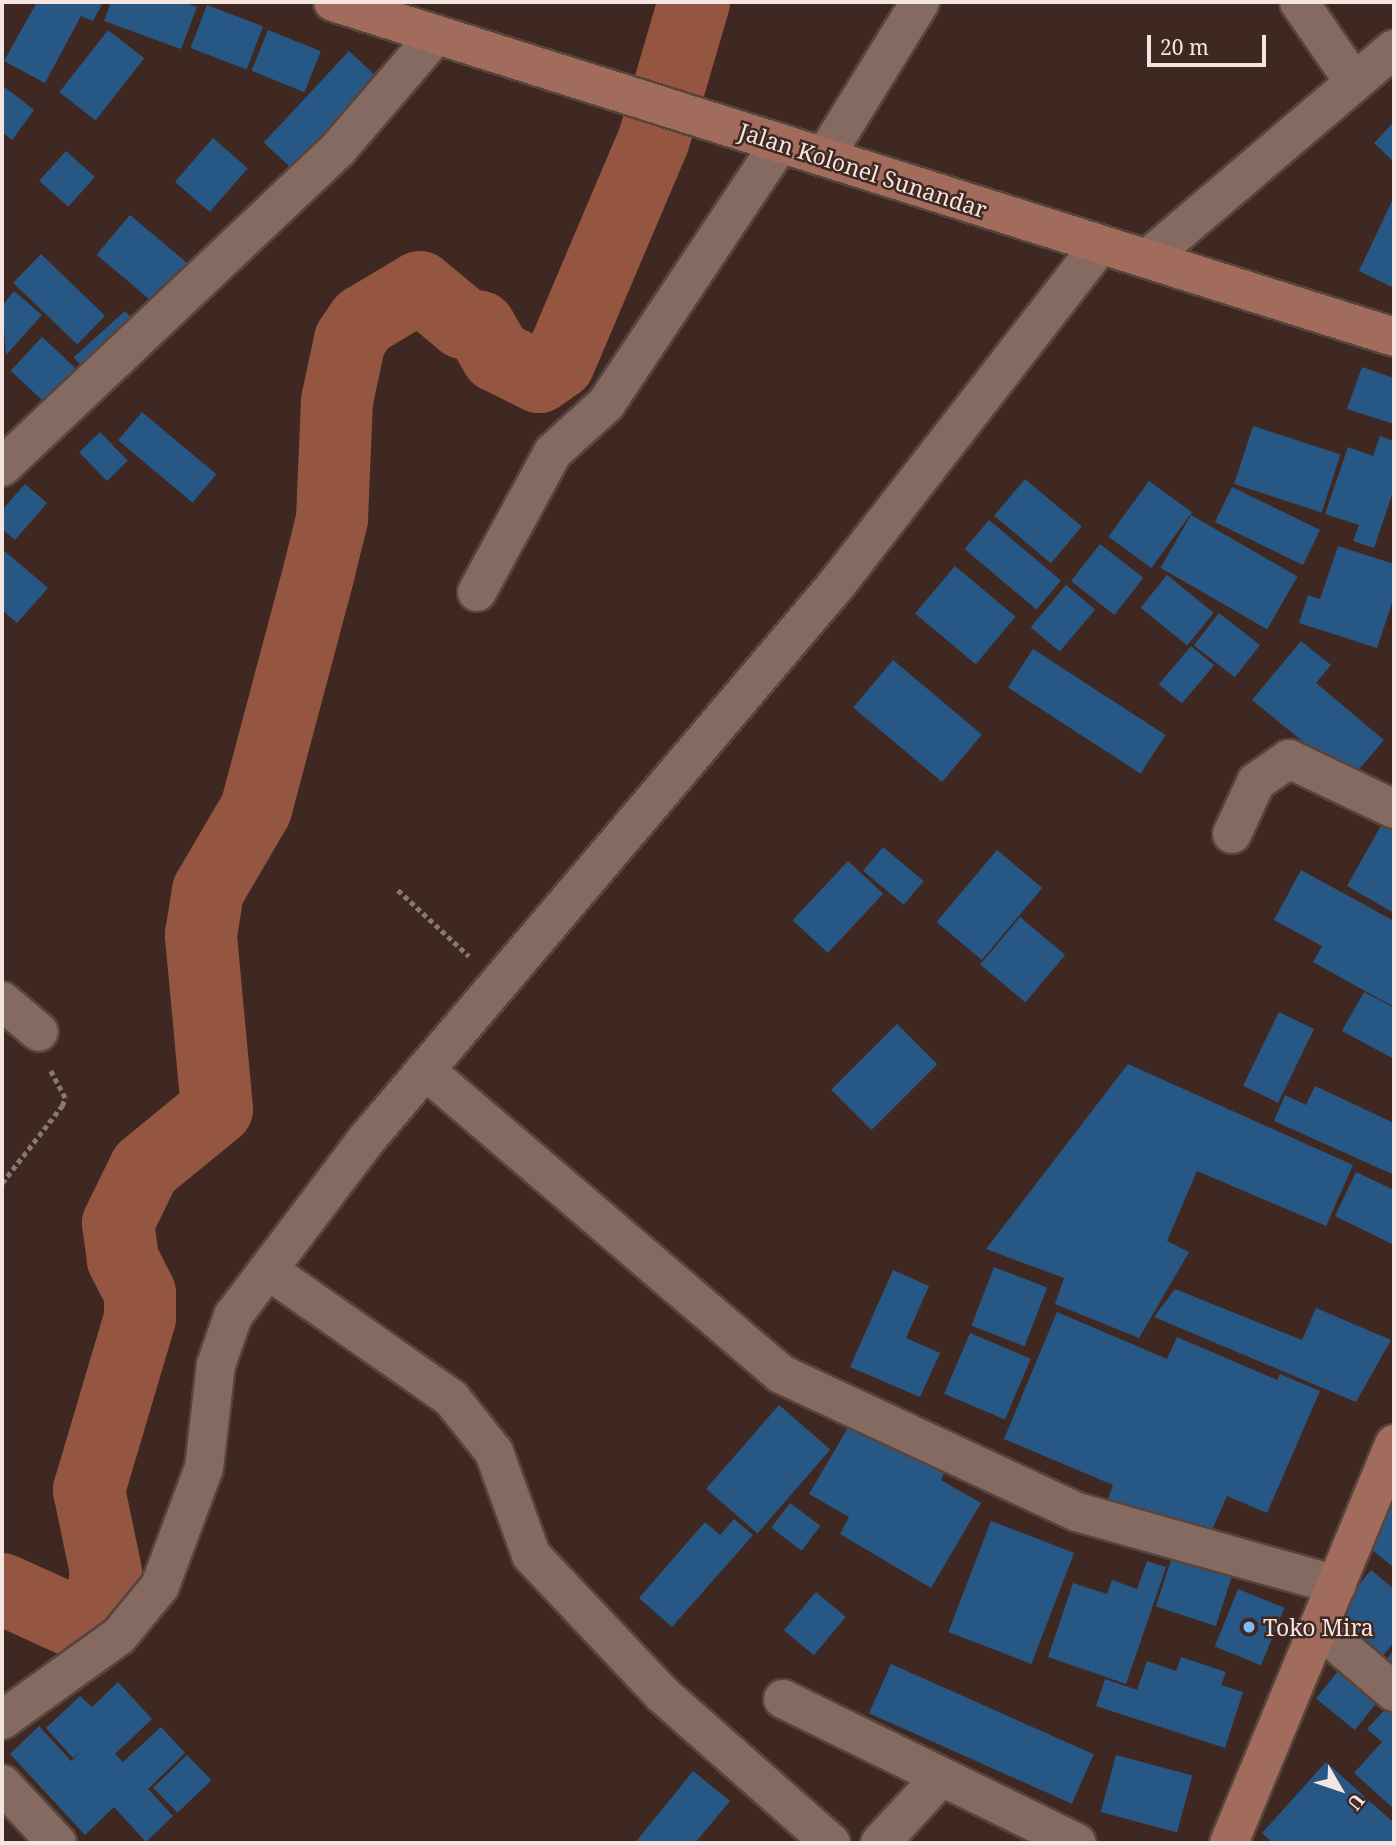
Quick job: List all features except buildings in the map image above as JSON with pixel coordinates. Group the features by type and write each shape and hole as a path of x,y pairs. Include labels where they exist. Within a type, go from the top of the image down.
{"main road":[{"name":"Jalan Kolonel Sunandar","path":"358,5 436,35 825,156 1098,247 1147,259 1394,337"},
{"path":"1229,1843 1394,1444"}],"street":[{"path":"825,156 920,2"},
{"path":"1299,2 1354,82"},
{"path":"2,467 341,147 436,35"},
{"path":"1147,259 1394,49"},
{"path":"477,592 553,452 606,404 780,143"},
{"path":"2,1720 119,1636 160,1586 204,1468 222,1342 268,1269 425,1070 837,584 1098,247"},
{"path":"1231,834 1255,782 1289,759 1394,808"},
{"path":"2,1001 39,1032"},
{"path":"425,1070 781,1374 1077,1512 1337,1585"},
{"path":"268,1269 451,1398 494,1452 531,1556 662,1694 831,1843"},
{"path":"1319,1628 1394,1692"},
{"path":"783,1699 939,1779 1076,1843"},
{"path":"880,1843 939,1779"},
{"path":"2,1784 57,1843"}],"path":[{"path":"398,890 498,983"},
{"path":"2,1182 65,1098 51,1079 39,1032"}],"waterway":[{"path":"2,1589 79,1624 102,1600 106,1572 89,1490 140,1318 140,1293 123,1259 118,1223 145,1168 217,1109 201,935 208,891 256,809 319,572 332,519 337,401 350,340 363,321 420,287 463,323 480,327 497,356 539,377 559,363 654,139 694,2"}],"place":[{"name":"Toko Mira","path":"1249,1627"}]}
